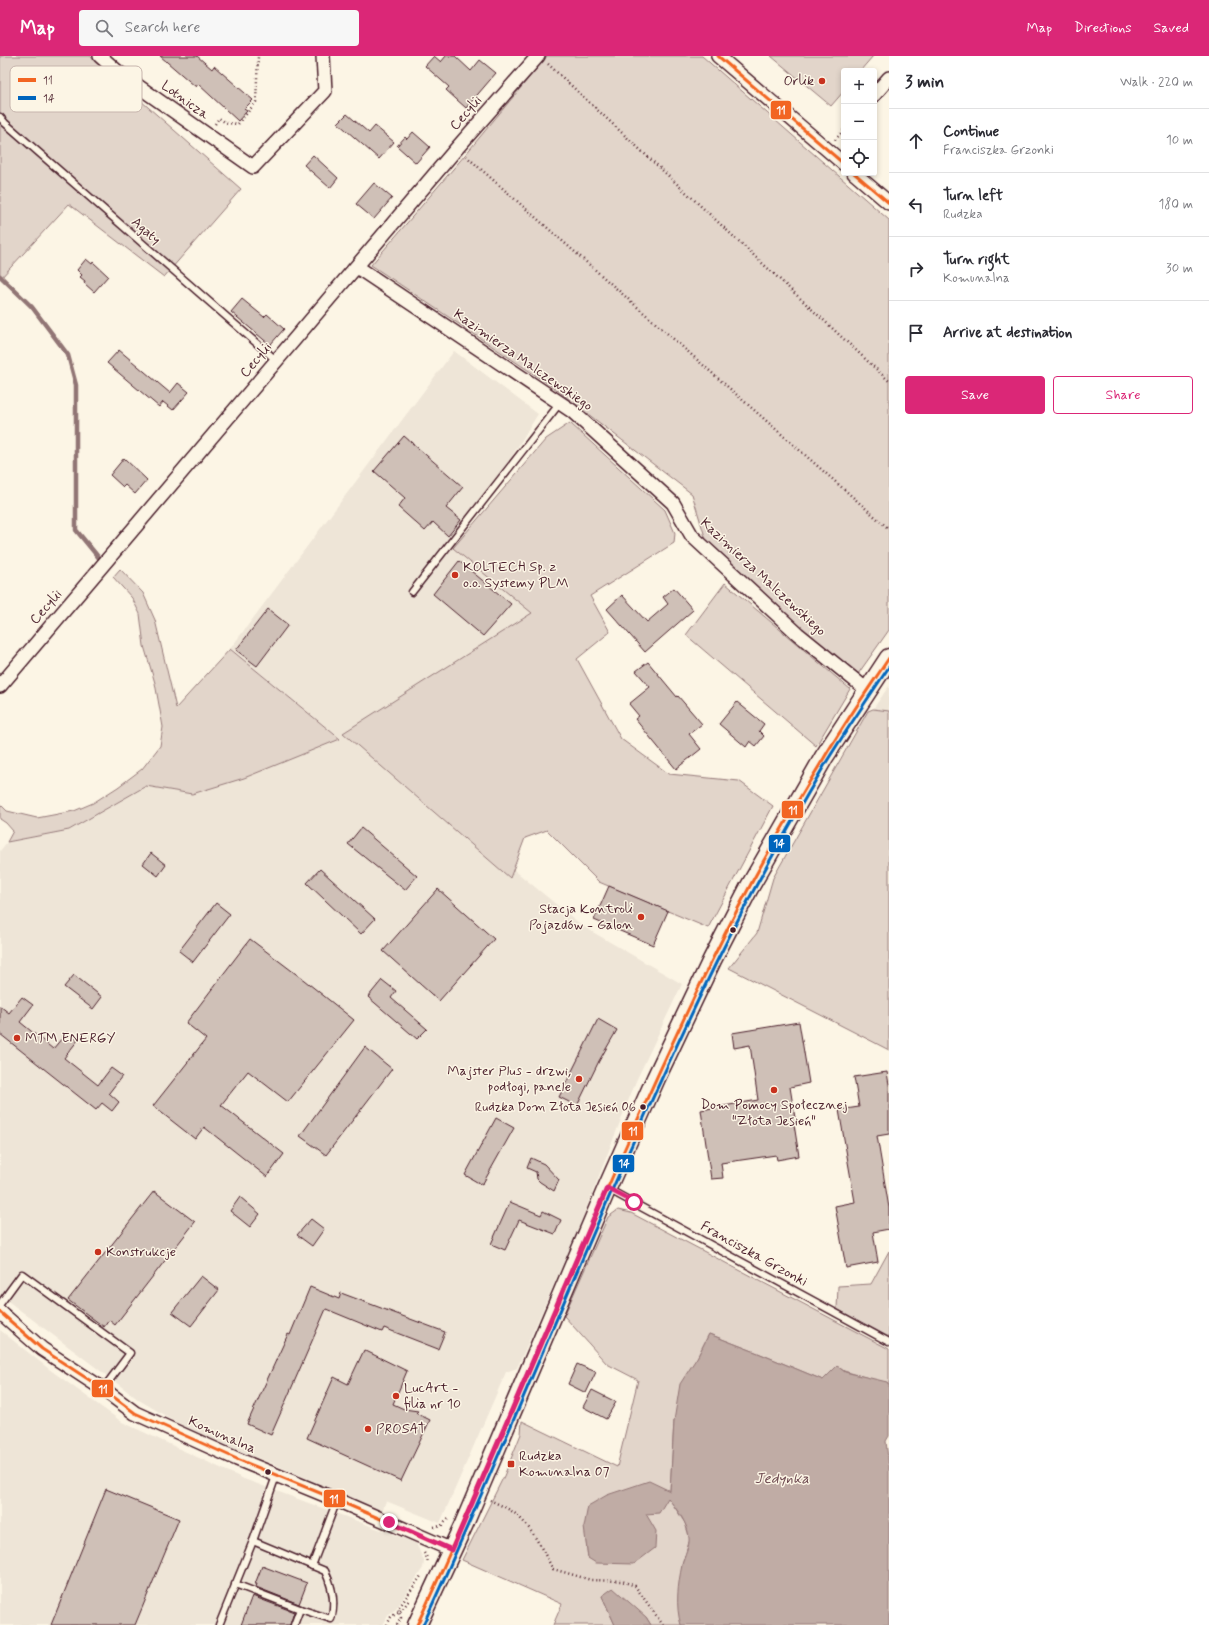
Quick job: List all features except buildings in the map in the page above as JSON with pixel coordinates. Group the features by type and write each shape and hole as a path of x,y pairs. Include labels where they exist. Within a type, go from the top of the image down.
{"street":[{"name":"Lotnicza","path":"100,56 111,66"},
{"name":"Lotnicza","path":"142,89 253,167 325,91 323,56"},
{"path":"718,56 841,161"},
{"name":"Cecylii","path":"0,686 357,267 456,148 541,58"},
{"path":"877,92 889,78"},
{"path":"858,176 889,202"},
{"name":"Kazimierza Malczewskiego","path":"357,267 572,411 673,503 692,536 698,542 798,634 867,690"},
{"path":"417,1625 452,1550 607,1188 656,1078 725,933 820,764 889,658"},
{"name":"Komunalna","path":"0,1312 42,1349 134,1413 276,1476 337,1500 452,1550"}],"lane":[{"name":"Agaty","path":"0,117 5,124 277,361"},
{"path":"412,592 560,403"},
{"name":"Franciszka Grzonki","path":"607,1188 889,1342"},
{"path":"0,1304 22,1274 130,1353 103,1390"},
{"path":"219,1625 253,1541 276,1476"},
{"path":"312,1566 337,1500"},
{"path":"235,1584 331,1619 333,1604 329,1580 325,1571 253,1541"},
{"path":"294,1625 300,1608"}],"path":[{"path":"207,136 220,118 226,122 238,124 256,102 258,56"},
{"path":"541,58 889,381"},
{"path":"456,148 889,529"},
{"path":"476,1494 506,1508 521,1518 530,1530 553,1569 591,1580 622,1581 634,1586 663,1625"},
{"path":"427,1567 427,1558 421,1549 430,1529 441,1526 448,1518"},
{"path":"397,1625 401,1618 398,1609 423,1573"},
{"path":"387,1625 391,1617 399,1612"}],"shaded area":[{"path":"0,56 90,56 101,66 10,66 10,112 142,112 142,102 241,189 164,277 69,204 0,279"},
{"path":"547,56 702,56 889,220 889,630 858,674 783,613 706,540 692,494 553,387 371,265"},
{"name":"Orlik","path":"771,56 873,56 863,68 841,68 841,94 831,106"},
{"path":"454,351 538,414 457,545 542,613 348,735 584,927 682,984 636,1081 577,1232 517,1368 506,1372 440,1523 386,1501 382,1512 271,1463 191,1431 139,1400 0,1295 0,851 7,842 69,830 146,786 192,794 340,739 230,649"},
{"path":"570,423 665,510 675,533 674,543 590,596 610,632 577,659 621,739 669,774 739,781 773,806 708,928 599,882 547,830 525,838 510,878 343,733 532,613 453,548 546,439"},
{"path":"120,569 143,593 155,620 176,708 230,649 340,739 244,778 192,794 146,786 69,830 7,842 13,831 0,819 0,804 7,811 37,818 74,811 93,803 142,769 160,746 163,727 155,683 144,646 140,614 132,598 113,577"},
{"path":"725,583 850,689 816,746 686,635"},
{"path":"889,686 889,711 873,709"},
{"path":"873,709 889,711 889,1050 729,968 757,933 773,878 868,711"},
{"path":"618,1210 631,1213 889,1349 889,1384 844,1371 837,1366 823,1380 709,1334 698,1356 674,1421 670,1491 586,1541 588,1558 649,1520 645,1514 668,1497 685,1523 690,1539 682,1565 683,1625 651,1625 646,1617 602,1596 615,1625 553,1625 562,1604 462,1560 504,1476 521,1434 522,1421 617,1467 638,1380 607,1364 564,1316 608,1217"},
{"path":"889,1251 889,1337 837,1309 838,1286 871,1284"},
{"path":"0,1330 49,1369 122,1422 244,1479 416,1543 424,1561 423,1568 396,1609 389,1614 383,1625 0,1625"}],"water":[{"name":"Jedynka","path":"709,1334 823,1380 837,1366 845,1372 887,1382 889,1385 889,1436 886,1441 889,1468 889,1625 681,1625 678,1610 678,1587 682,1565 688,1548 689,1538 687,1527 668,1498 659,1513 646,1514 656,1531 655,1548 634,1564 596,1563 588,1558 584,1527 588,1506 607,1495 649,1481 670,1491 674,1421 680,1384 698,1356"},
{"path":"613,1588 646,1617 651,1625 615,1625 602,1596"}],"waterway":[{"path":"0,276 32,307 68,355 76,385 76,530 99,558"}],"transit line":[{"name":"11","path":"718,56 841,161"},
{"name":"11","path":"858,176 889,203"},
{"name":"11","path":"417,1625 455,1543 598,1209 672,1044 711,962 765,858 794,808 840,733 889,658"},
{"name":"14","path":"423,1625 460,1543 603,1210 677,1045 716,963 756,886 812,786 842,737 889,667"},
{"name":"11","path":"0,1312 42,1349 103,1389 135,1413 237,1459 337,1500 452,1550"}],"place":[{"name":"Orlik","path":"822,81"},
{"name":"KOLTECH Sp. z o.o. Systemy PLM","path":"455,575"},
{"name":"Stacja Kontroli Pojazdów - Galon","path":"641,917"},
{"name":"MTM ENERGY","path":"17,1038"},
{"name":"Majster Plus - drzwi, podłogi, panele","path":"579,1079"},
{"name":"Dom Pomocy Społecznej \"Złota Jesień\"","path":"774,1090"},
{"name":"Rudzka Dom Złota Jesień 06","path":"643,1107"},
{"name":"Konstrukcje","path":"98,1252"},
{"name":"LucArt - filia nr 10","path":"396,1396"},
{"name":"PROSAT","path":"368,1429"},
{"name":"Rudzka Komunalna 07","path":"511,1464"}],"route":[{"path":"389,1522 452,1550 607,1188 634,1202"}]}
